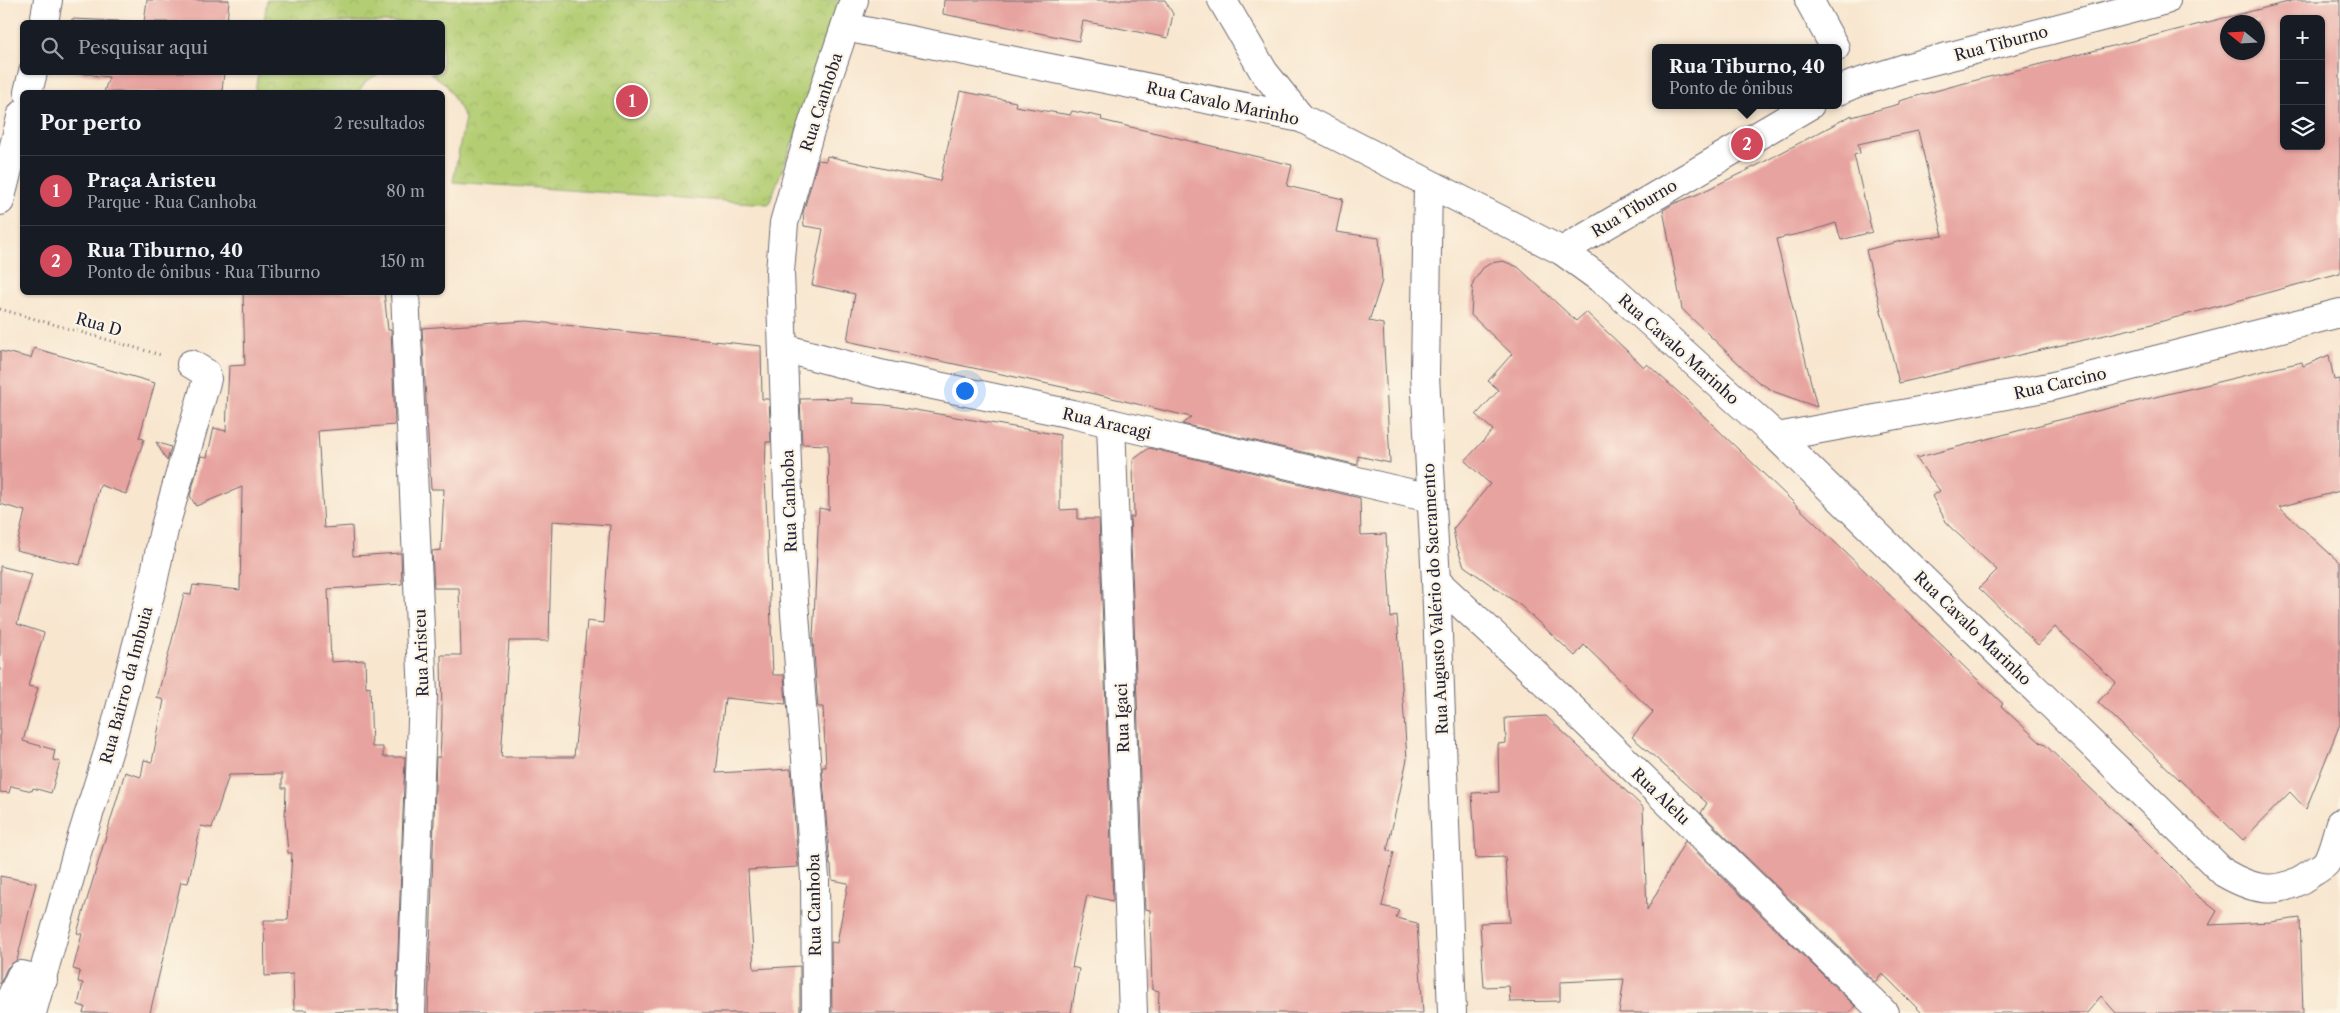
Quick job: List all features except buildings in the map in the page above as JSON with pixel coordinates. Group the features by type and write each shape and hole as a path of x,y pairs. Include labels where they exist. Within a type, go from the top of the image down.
{"street":[{"path":"44,20 48,0"},
{"name":"Rua Canhoba","path":"816,1013 815,878 790,548 780,272 784,223 809,134 854,0"},
{"path":"1222,0 1264,72 1301,118"},
{"path":"1809,0 1833,44"},
{"name":"Rua Tiburno","path":"1846,88 1905,68 2166,0"},
{"name":"Rua Cavalo Marinho","path":"845,27 1301,118 1562,251 1609,285 1776,437 2224,873 2242,883 2260,889 2275,889 2300,881 2325,864 2340,823"},
{"path":"1842,71 1846,88"},
{"path":"28,90 32,75"},
{"name":"Rua Tiburno","path":"1562,251 1803,109"},
{"path":"0,201 20,122"},
{"name":"Rua Augusto Valério do Sacramento","path":"1428,184 1425,375 1430,498 1436,581 1452,1013"},
{"name":"Rua Aristeu","path":"405,295 423,696 411,1013"},
{"name":"Rua Carcino","path":"1776,437 2049,387 2340,313"},
{"name":"Rua Aracagi","path":"783,348 880,374 1111,424 1430,498"},
{"name":"Rua Bairro da Imbuia","path":"32,1013 43,980 78,849 113,734 152,587 164,530 207,379 206,373 191,364"},
{"name":"Rua Igaci","path":"1111,424 1132,1013"},
{"name":"Rua Alelu","path":"1436,581 1524,663 1884,1013"},
{"path":"4,1013 21,976 43,980"}],"path":[{"name":"Rua D","path":"0,310 191,364"}],"green space":[{"path":"267,0 843,0 838,24 769,204 453,182 465,118 446,84 433,75 445,75 445,20 264,20"},
{"path":"258,75 376,75 366,81 359,90 255,90"}],"place":[{"name":"Praça Aristeu","path":"632,101"},
{"name":"Rua Tiburno, 40","path":"1747,144"}]}
